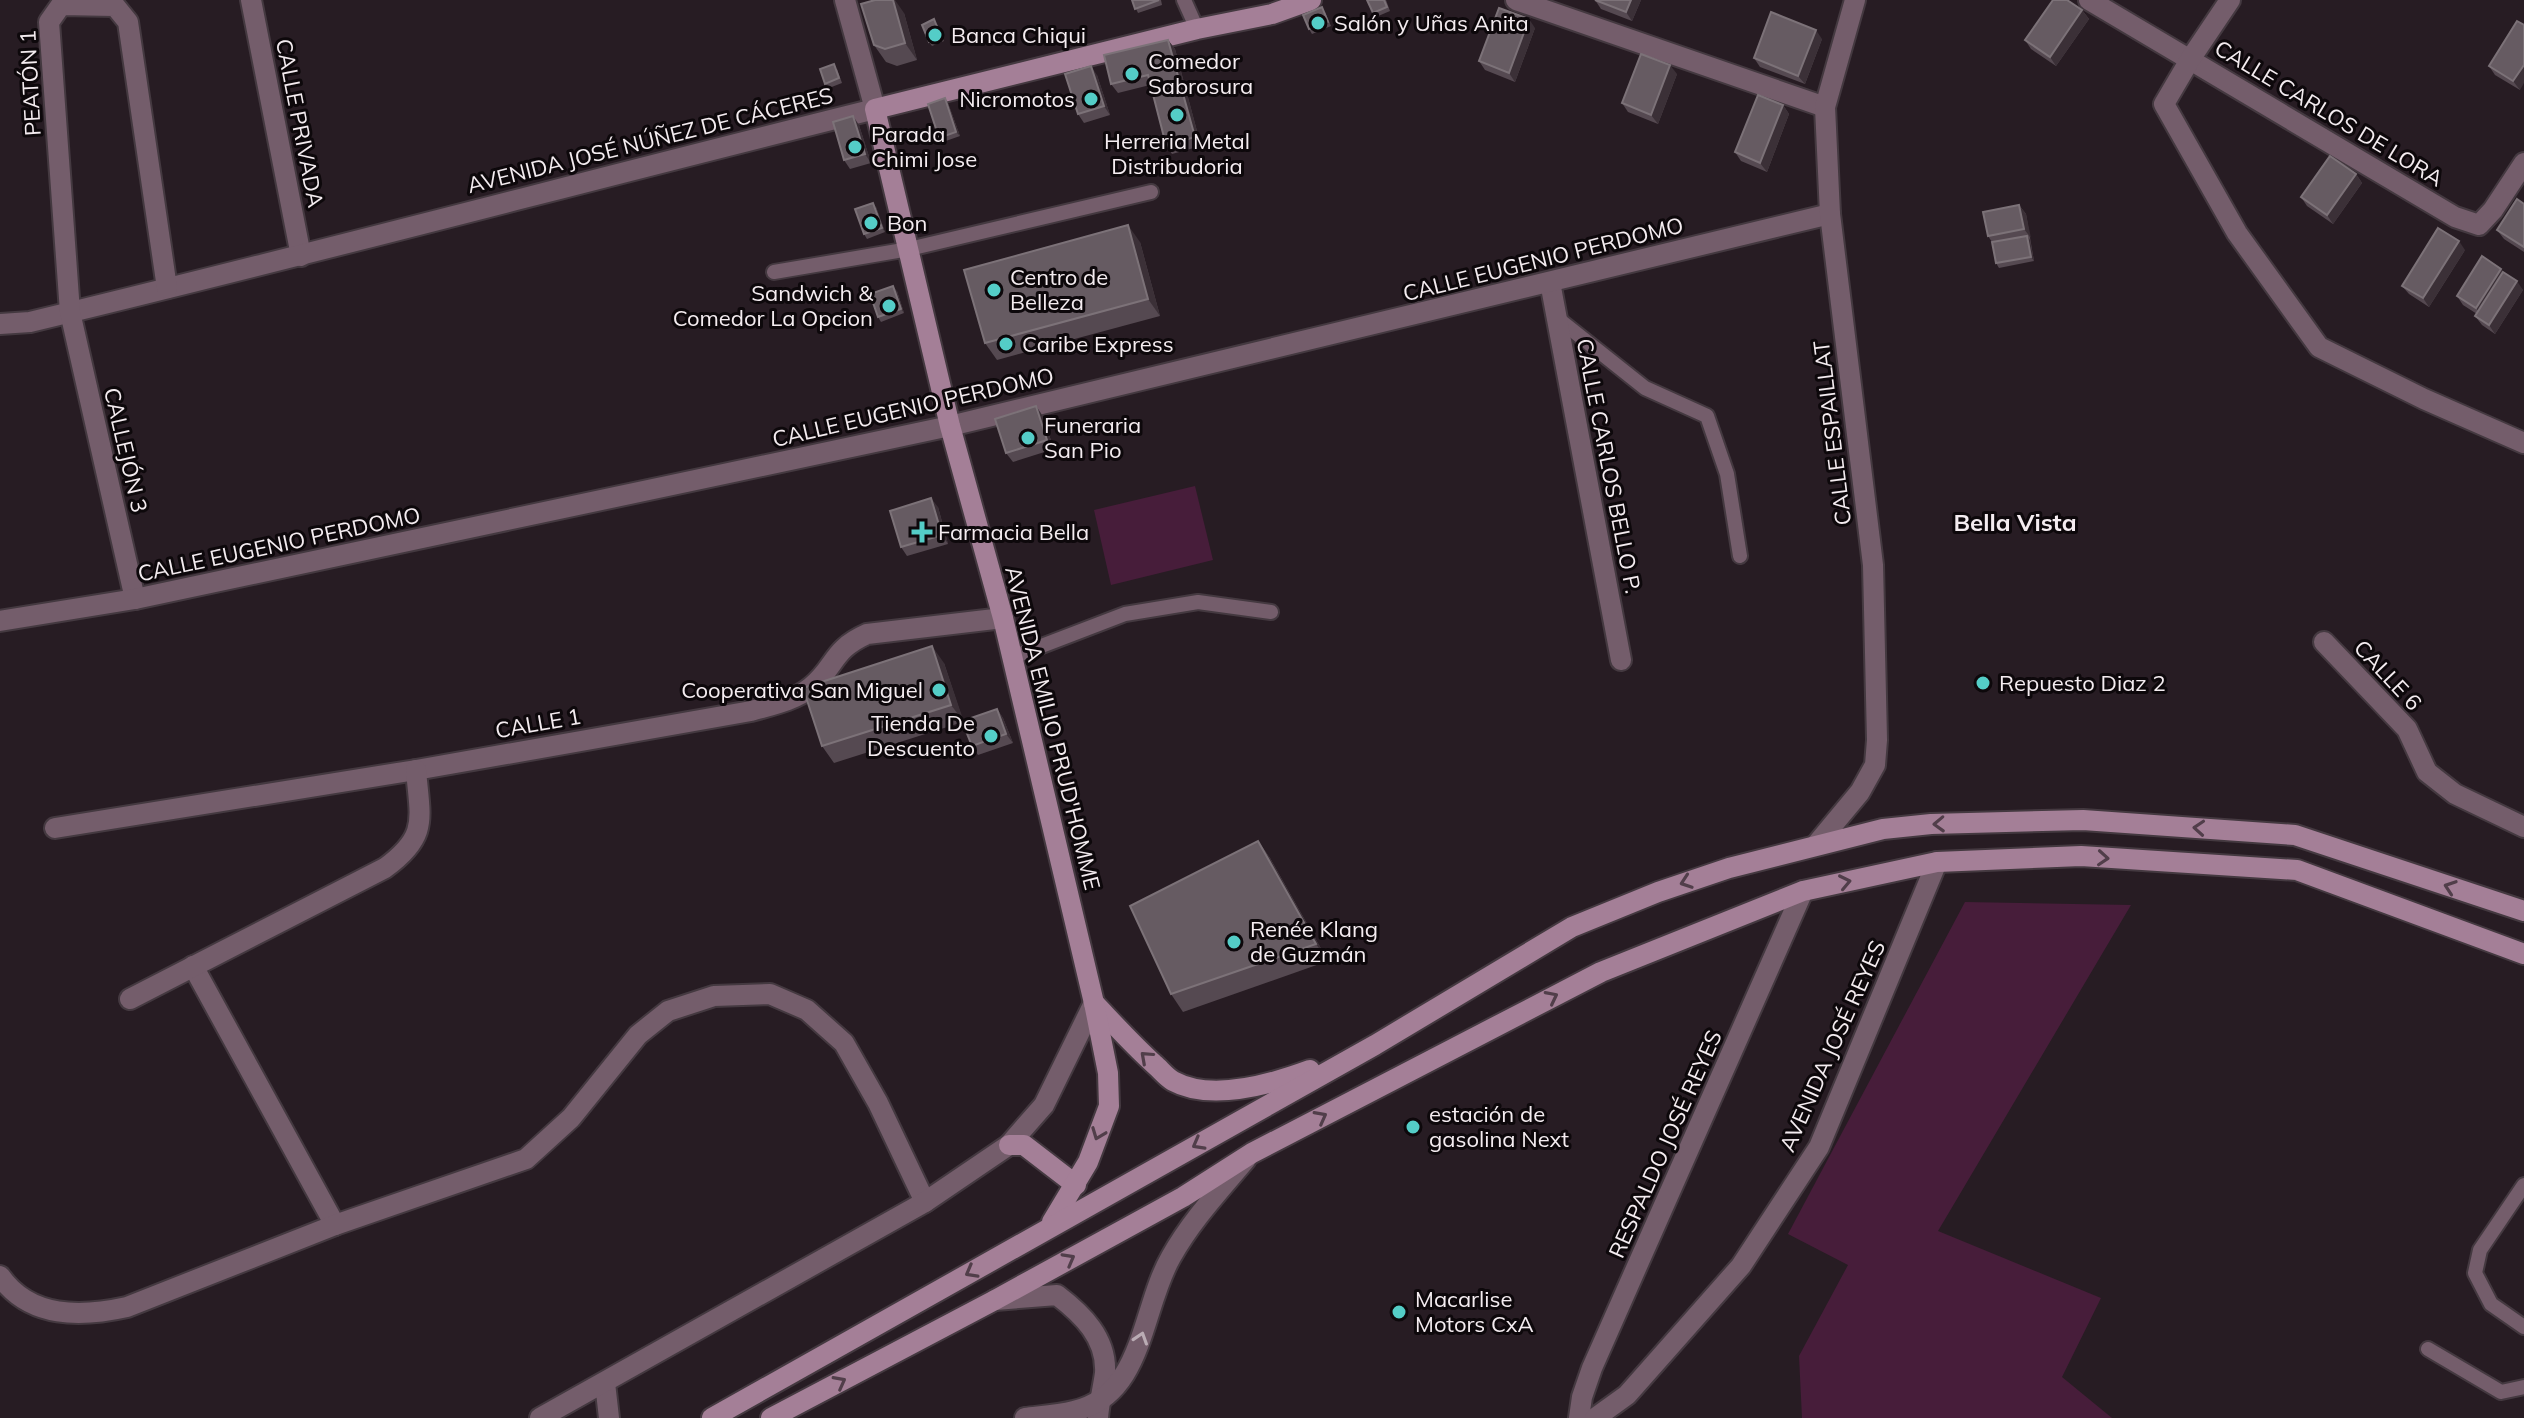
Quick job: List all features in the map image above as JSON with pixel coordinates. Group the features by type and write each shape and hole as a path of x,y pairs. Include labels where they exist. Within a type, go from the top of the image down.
{"main road":[{"name":"AVENIDA JOSÉ NÚÑEZ DE CÁCERES","path":"875,109 1197,29 1272,14 1311,0"},
{"name":"AVENIDA EMILIO PRUD'HOMME","path":"875,109 950,426 1013,657 1108,1073 1109,1106 1088,1162 1047,1229"},
{"path":"712,1418 1375,1045 1572,927 1658,892 1729,868 1883,829 1931,824 2083,820 2295,835 2524,911"},
{"path":"771,1418 1183,1197 1252,1153 1601,972 1803,891 1937,862 2081,856 2297,870 2524,954"},
{"name":"AVENIDA EMILIO PRUD'HOMME","path":"1094,1003 1130,1043 1173,1081 1212,1091 1289,1078 1375,1045"},
{"path":"1009,1145 1024,1145 1076,1185"}],"street":[{"name":"CALLE PRIVADA","path":"251,0 301,256"},
{"name":"AVENIDA EMILIO PRUD'HOMME","path":"845,0 875,109"},
{"path":"1516,0 1825,107"},
{"name":"CALLE ESPAILLAT","path":"1816,845 1860,792 1875,765 1877,740 1873,565 1830,214 1825,107 1855,0"},
{"name":"CALLE CARLOS DE LORA","path":"2089,0 2455,217 2479,225 2493,210 2524,163"},
{"path":"2230,0 2164,104 2237,233 2319,347 2424,399 2524,443"},
{"name":"PEATÓN 1","path":"70,312 49,22 61,5 115,6 128,22 167,288"},
{"name":"AVENIDA JOSÉ NÚÑEZ DE CÁCERES","path":"0,324 30,322 301,256 505,201 875,109"},
{"name":"CALLE EUGENIO PERDOMO","path":"0,621 135,599 950,426 1830,214"},
{"name":"CALLE CARLOS BELLO P.","path":"1550,282 1621,660"},
{"name":"CALLEJÓN 3","path":"70,312 135,599"},
{"name":"CALLE 1","path":"55,828 416,770 751,711 792,699 810,689 833,657 851,641 867,634 1003,618"},
{"name":"CALLE 6","path":"2324,642 2407,729 2427,772 2455,794 2524,827"},
{"path":"130,999 399,858 412,845 421,823 416,770"},
{"name":"AVENIDA JOSÉ REYES","path":"1595,1418 1627,1395 1741,1266 1819,1147 1937,862"},
{"name":"RESPALDO JOSÉ REYES","path":"1579,1418 1592,1368 1803,891"},
{"path":"193,966 335,1225"},
{"path":"0,1276 30,1303 60,1314 94,1314 127,1307 335,1225 526,1159 571,1118 638,1035 668,1011 714,996 770,994 807,1010 844,1043 878,1103 925,1202"},
{"path":"540,1418 925,1202 1009,1145 1044,1105 1094,1003"},
{"path":"1025,1418 1098,1410 1133,1361 1152,1299 1171,1258 1205,1207 1252,1153"},
{"path":"995,1300 1057,1295 1082,1313 1099,1340 1105,1371 1098,1410"},
{"path":"605,1383 609,1418"}],"lane":[{"path":"1184,0 1197,29"},
{"path":"774,272 909,249 1151,192"},
{"path":"1557,318 1645,388 1707,416 1727,474 1740,556"},
{"path":"1013,657 1125,614 1198,602 1271,612"},
{"path":"2524,1185 2480,1250 2475,1273 2491,1304 2524,1327"},
{"path":"2428,1349 2501,1392 2524,1387"}],"shaded area":[{"path":"1195,486 1213,560 1111,585 1094,510"},
{"path":"1965,902 2131,905 1938,1231 2101,1298 2062,1377 2112,1418 1802,1418 1799,1356 1848,1265 1788,1234"}],"building":[{"path":"893,0 905,43 885,49 874,45 861,4"},
{"path":"1132,0 1159,0 1135,9"},
{"path":"1367,0 1384,0 1387,7 1373,13"},
{"path":"1595,0 1631,0 1626,12"},
{"path":"2053,0 2067,0 2082,10 2050,57 2025,40"},
{"name":"Salón y Uñas Anita","path":"1322,7 1328,22 1309,29 1303,15"},
{"path":"1499,8 1529,19 1509,73 1479,61"},
{"path":"1771,12 1816,30 1798,76 1754,58"},
{"name":"Banca Chiqui","path":"934,19 941,37 929,42 922,25"},
{"path":"2517,21 2524,25 2524,65 2513,81 2489,66"},
{"path":"1168,40 1195,137 1166,145 1148,75 1111,84 1104,55"},
{"path":"1641,54 1670,65 1651,115 1622,103"},
{"path":"834,64 839,78 825,84 820,69"},
{"name":"Nicromotos","path":"1091,66 1104,106 1078,114 1065,74"},
{"path":"1758,95 1783,105 1760,163 1735,152"},
{"path":"945,98 956,132 939,138 928,104"},
{"name":"Parada Chimi Jose","path":"853,116 865,154 844,160 833,122"},
{"path":"2330,156 2356,174 2327,215 2301,197"},
{"path":"2517,199 2524,204 2524,247 2497,230"},
{"name":"Bon","path":"873,203 882,228 864,234 855,209"},
{"path":"2019,205 2024,229 1988,236 1983,212"},
{"path":"1128,225 1148,299 985,343 964,270"},
{"path":"2438,228 2459,241 2423,298 2402,286"},
{"path":"2027,236 2031,257 1996,263 1992,242"},
{"path":"2482,256 2501,269 2476,308 2457,296"},
{"path":"2503,272 2517,281 2489,325 2475,316"},
{"name":"Sandwich & Comedor La Opcion","path":"893,286 901,309 878,317 870,294"},
{"name":"Funeraria San Pio","path":"1036,406 1047,440 1006,453 995,419"},
{"name":"Farmacia Bella","path":"931,498 942,535 901,547 890,511"},
{"path":"932,646 951,705 822,746 803,688"},
{"path":"997,709 1006,734 972,746 962,721"},
{"name":"Renée Klang de Guzmán","path":"1258,841 1316,944 1171,994 1130,906"}],"place":[{"name":"Salón y Uñas Anita","path":"1318,23"},
{"name":"Banca Chiqui","path":"935,35"},
{"name":"Comedor Sabrosura","path":"1132,74"},
{"name":"Nicromotos","path":"1091,99"},
{"name":"Herreria Metal Distribudoria","path":"1177,115"},
{"name":"Parada Chimi Jose","path":"855,147"},
{"name":"Bon","path":"871,223"},
{"name":"Centro de Belleza","path":"994,290"},
{"name":"Sandwich & Comedor La Opcion","path":"889,306"},
{"name":"Caribe Express","path":"1006,344"},
{"name":"Funeraria San Pio","path":"1028,438"},
{"name":"Farmacia Bella","path":"922,532"},
{"name":"Repuesto Diaz 2","path":"1983,683"},
{"name":"Cooperativa San Miguel","path":"939,690"},
{"name":"Tienda De Descuento","path":"991,736"},
{"name":"Renée Klang de Guzmán","path":"1234,942"},
{"name":"estación de gasolina Next","path":"1413,1127"},
{"name":"Macarlise Motors CxA","path":"1399,1312"}],"district":[{"name":"Bella Vista","path":"2015,523"}]}
